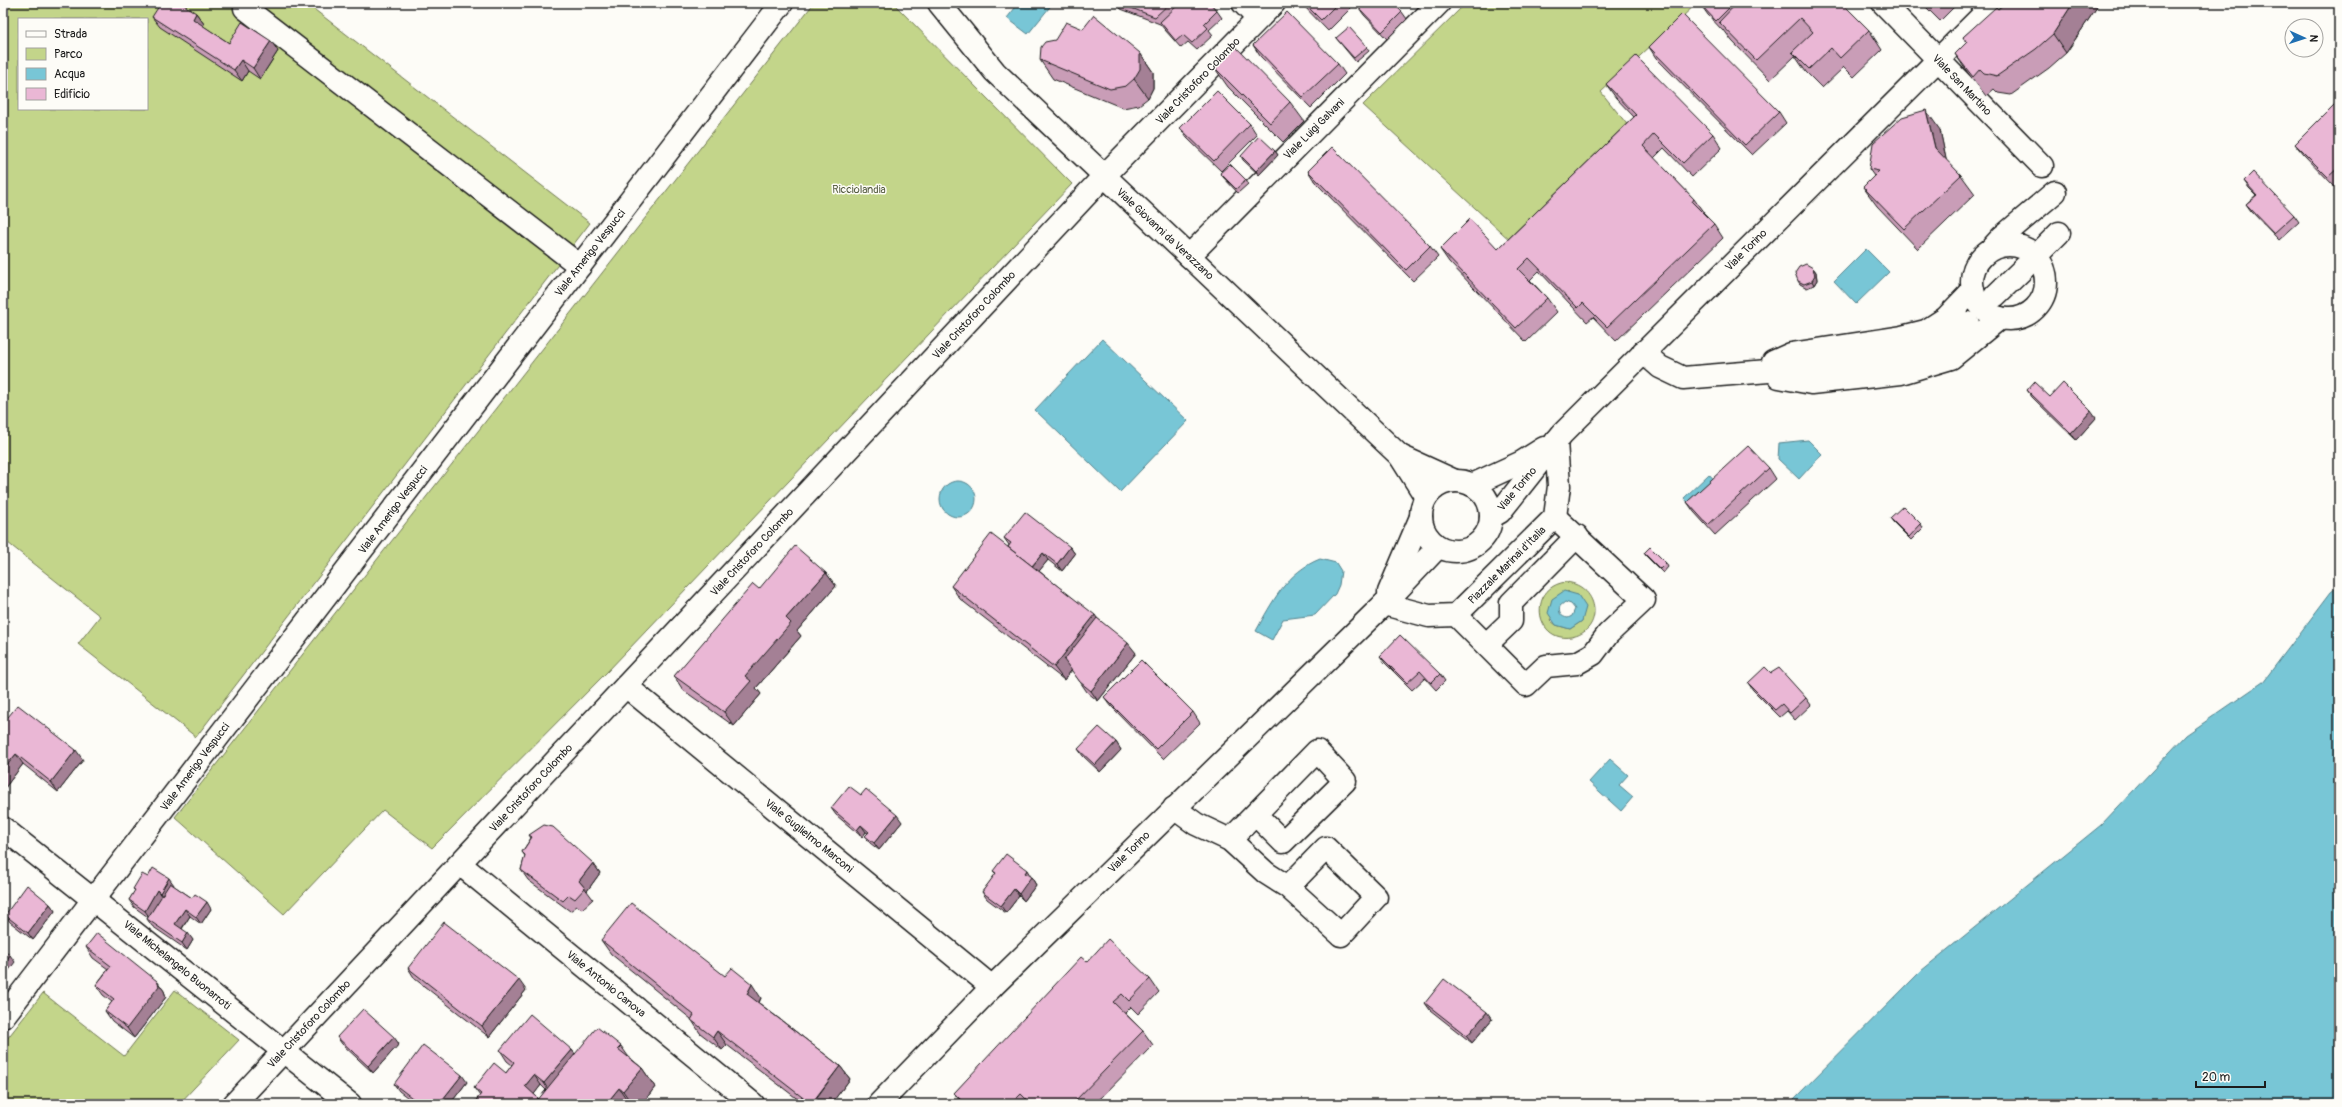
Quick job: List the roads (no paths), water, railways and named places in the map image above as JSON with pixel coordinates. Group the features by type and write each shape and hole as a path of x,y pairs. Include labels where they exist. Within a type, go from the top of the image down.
{"street":[{"name":"Viale Amerigo Vespucci","path":"3,1017 782,3"},
{"name":"Viale Giovanni da Verazzano","path":"939,3 995,72 1400,456 1464,483"},
{"path":"1243,3 1258,19"},
{"name":"Viale Cristoforo Colombo","path":"234,1104 1104,176 1274,3"},
{"name":"Viale Luigi Galvani","path":"1189,256 1439,3"},
{"name":"Viale San Martino","path":"1883,3 2042,166"},
{"name":"Viale Torino","path":"1491,517 1500,512 1556,441 1643,352 1995,3"},
{"path":"245,8 580,266"},
{"path":"1992,248 2004,244 2027,248 2037,256 2043,266 2047,277 2046,289 2042,300 2034,310 2024,316 2012,319 2000,318 1983,308 1973,290 1972,278 1975,266 1982,256 2055,192"},
{"path":"2043,249 2059,233"},
{"path":"1995,296 2025,267"},
{"path":"1752,371 1791,354 1902,337 1926,331 1946,318 1973,290"},
{"path":"1752,371 1811,383 1901,373 1951,358 2000,318"},
{"path":"1643,352 1660,367 1683,378 1752,371 1866,363 1910,354 1945,341 1968,324"},
{"name":"Viale Torino","path":"1464,483 1522,462 1556,441"},
{"name":"Piazzale Marinai d'Italia","path":"1456,615 1556,517 1559,486 1556,441"},
{"name":"Viale Giovanni da Verazzano","path":"1400,456 1423,507"},
{"path":"1464,483 1478,489 1488,502 1491,517 1487,533 1477,545 1470,549 1454,552 1438,547 1426,535 1423,507 1439,485 1464,483"},
{"name":"Viale Torino","path":"1384,604 1423,507"},
{"path":"1384,604 1429,616 1456,615 1487,644 1526,685 1546,666 1577,663 1593,654 1608,634 1644,600 1556,517"},
{"path":"1487,644 1511,621 1511,604 1577,536"},
{"name":"Viale Torino","path":"879,1104 992,986 1384,604 1438,547"},
{"name":"Viale Guglielmo Marconi","path":"626,686 992,986"},
{"path":"1174,808 1196,824 1230,840 1266,873 1288,887"},
{"path":"1230,840 1256,815"},
{"name":"Viale Michelangelo Buonarroti","path":"3,828 285,1050 350,1104"},
{"name":"Viale Antonio Canova","path":"460,864 753,1104"}],"water":[{"path":"1019,3 1053,3 1028,34 1007,18"},
{"path":"1866,249 1889,272 1856,304 1834,281"},
{"path":"1102,339 1188,421 1120,492 1035,410"},
{"path":"1808,440 1822,454 1799,479 1778,459 1779,443"},
{"path":"1709,474 1718,484 1693,508 1684,498"},
{"path":"962,481 971,486 975,492 975,506 971,512 962,517 954,517 945,512 941,506 940,495 945,486 951,482"},
{"path":"1320,559 1336,563 1341,571 1339,585 1335,594 1315,615 1283,619 1272,640 1256,631 1268,609 1289,580 1308,565"},
{"path":"2339,586 2339,1104 1789,1104 1921,971 2101,825 2186,735 2263,682 2331,592"},
{"path":"1564,591 1578,595 1586,607 1582,621 1570,629 1556,625 1548,613 1552,599","holes":["1565,602 1571,604 1575,609 1572,616 1568,618 1562,616 1559,611 1560,606"]},
{"path":"1610,759 1628,775 1619,785 1633,797 1621,811 1589,782"}],"tunnel":[{"path":"1968,323 1995,296"}],"park label":[{"name":"Ricciolandia","path":"859,189"}]}
